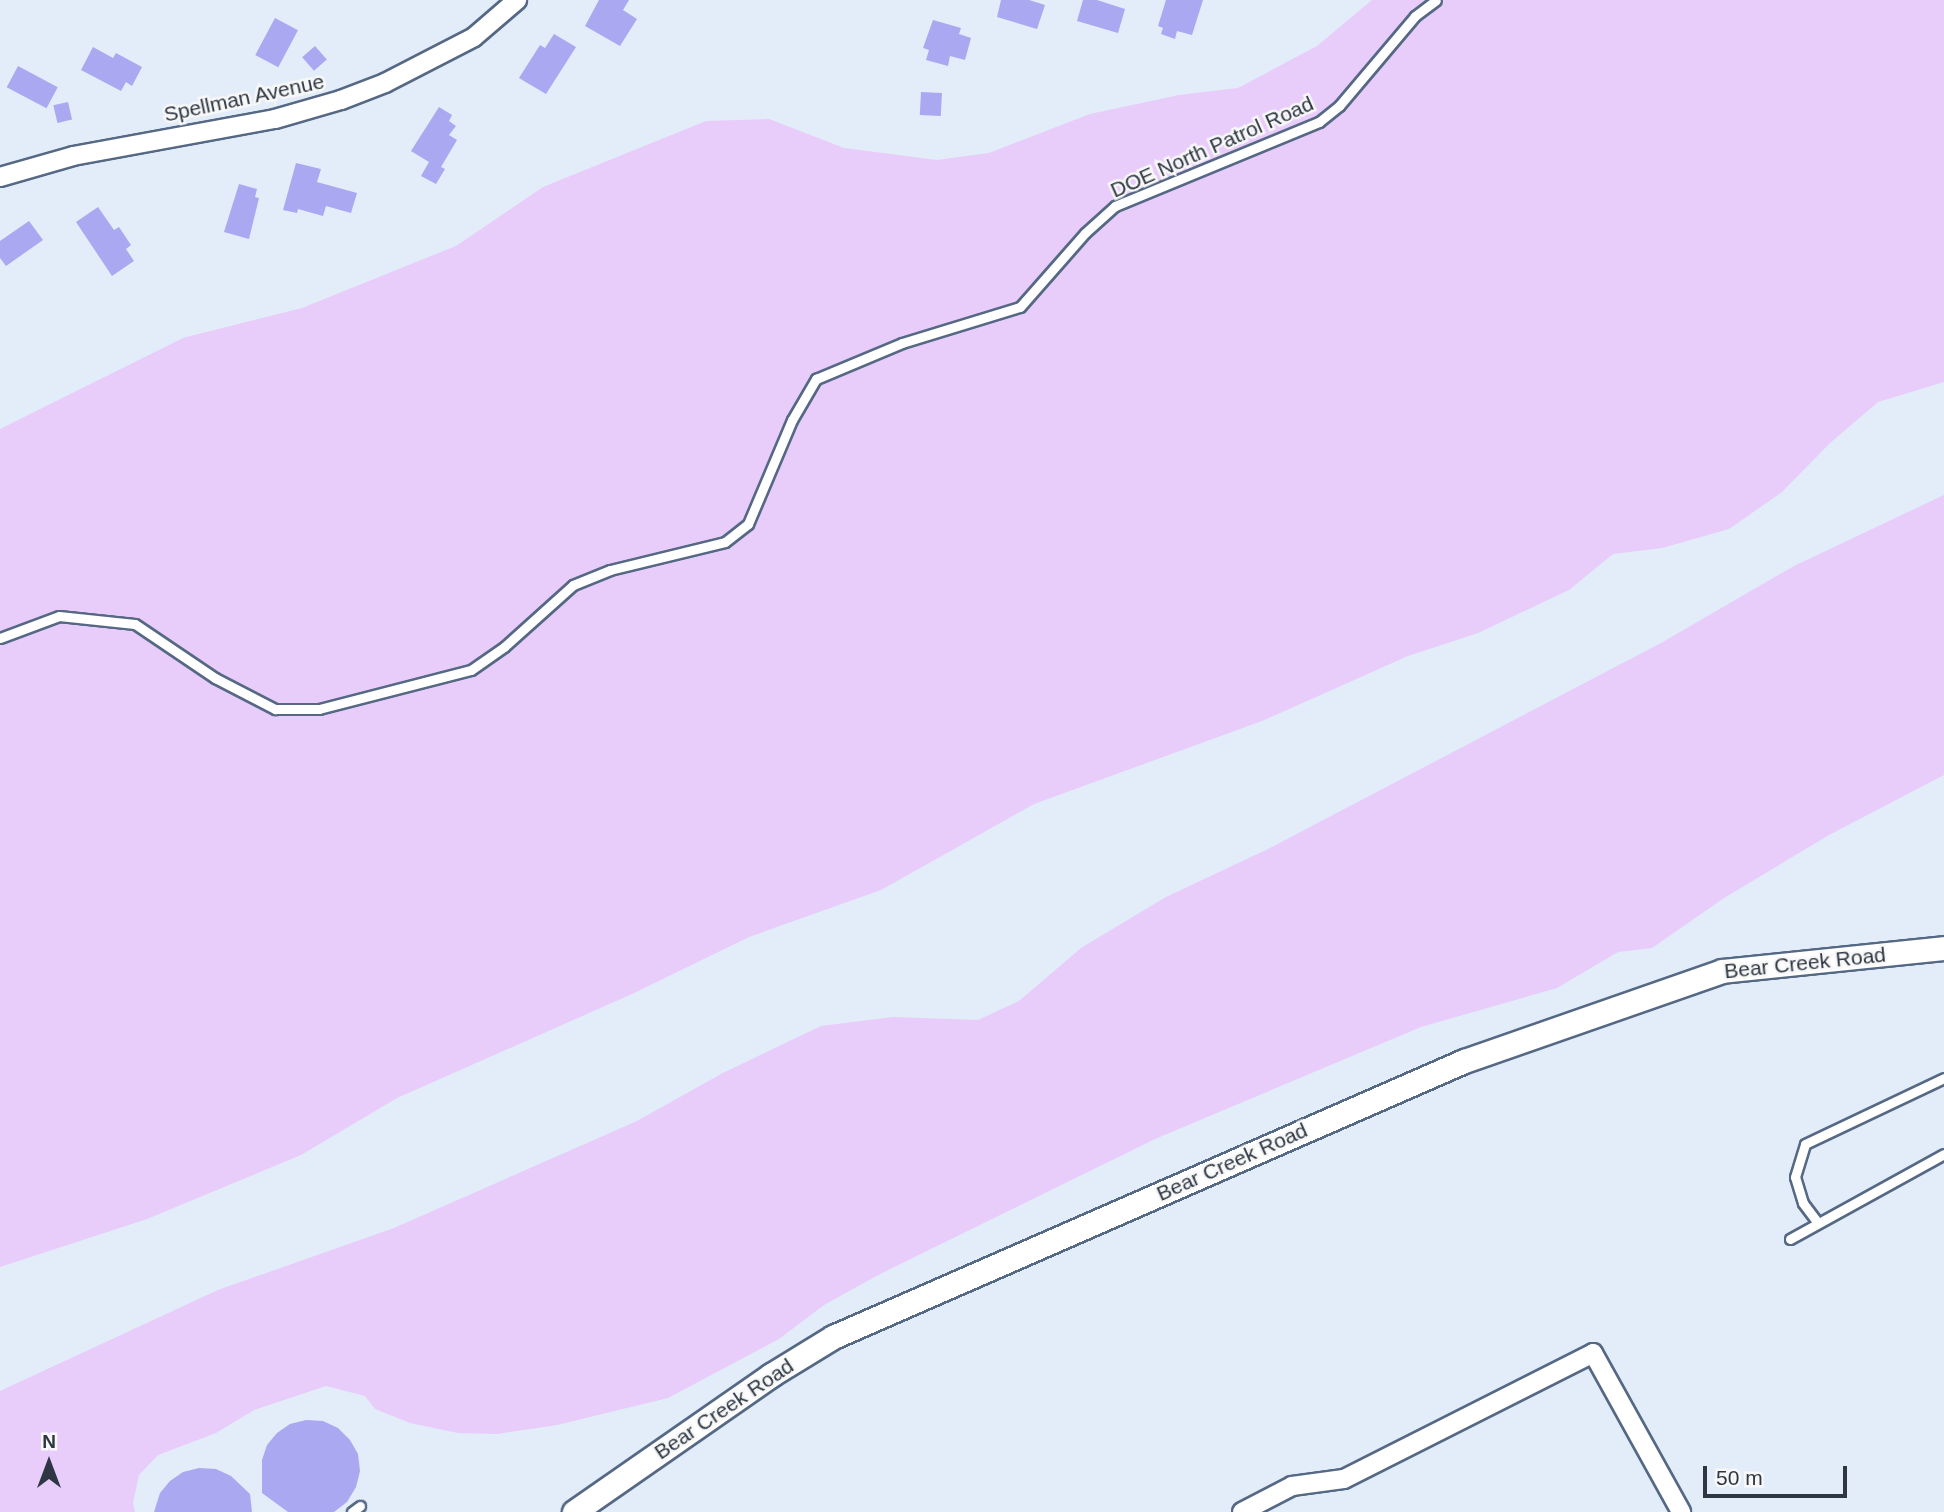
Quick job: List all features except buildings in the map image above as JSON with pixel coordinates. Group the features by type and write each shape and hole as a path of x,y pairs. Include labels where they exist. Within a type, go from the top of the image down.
{"street":[{"name":"Spellman Avenue","path":"0,177 73,156 275,119 341,100 385,83 474,37 517,0"},
{"name":"Bear Creek Road","path":"574,1512 771,1375 833,1337 1464,1061 1722,971 1944,948"},
{"path":"1242,1512 1292,1486 1344,1479 1593,1353 1681,1512"}],"lane":[{"name":"DOE North Patrol Road","path":"0,638 59,616 135,624 215,678 275,709 319,709 471,670 504,647 573,585 610,570 725,542 748,524 792,420 816,379 902,343 1020,307 1085,233 1115,206 1319,122 1339,106 1415,16 1436,0"},
{"path":"1818,1223 1803,1203 1795,1177 1805,1144 1944,1077"},
{"path":"1790,1239 1944,1154"}],"shaded area":[{"path":"1372,0 1944,0 1944,382 1878,402 1830,443 1782,492 1729,529 1662,548 1613,554 1569,590 1478,633 1408,656 1262,721 1034,804 881,890 749,937 632,994 397,1098 301,1155 147,1219 0,1267 0,429 183,338 302,308 456,246 543,187 706,121 769,119 844,148 937,160 989,153 1090,114 1179,95 1238,88 1317,46"},
{"path":"1944,495 1944,775 1829,835 1724,898 1652,948 1618,952 1557,988 1421,1027 1155,1139 880,1274 824,1305 779,1339 668,1398 557,1425 497,1434 458,1433 410,1423 375,1409 365,1396 326,1386 254,1410 216,1433 158,1455 139,1475 133,1503 135,1512 0,1512 0,1391 218,1290 394,1228 637,1121 721,1074 821,1026 893,1017 978,1020 1019,1001 1081,948 1166,897 1268,849 1661,643 1794,566"}]}
